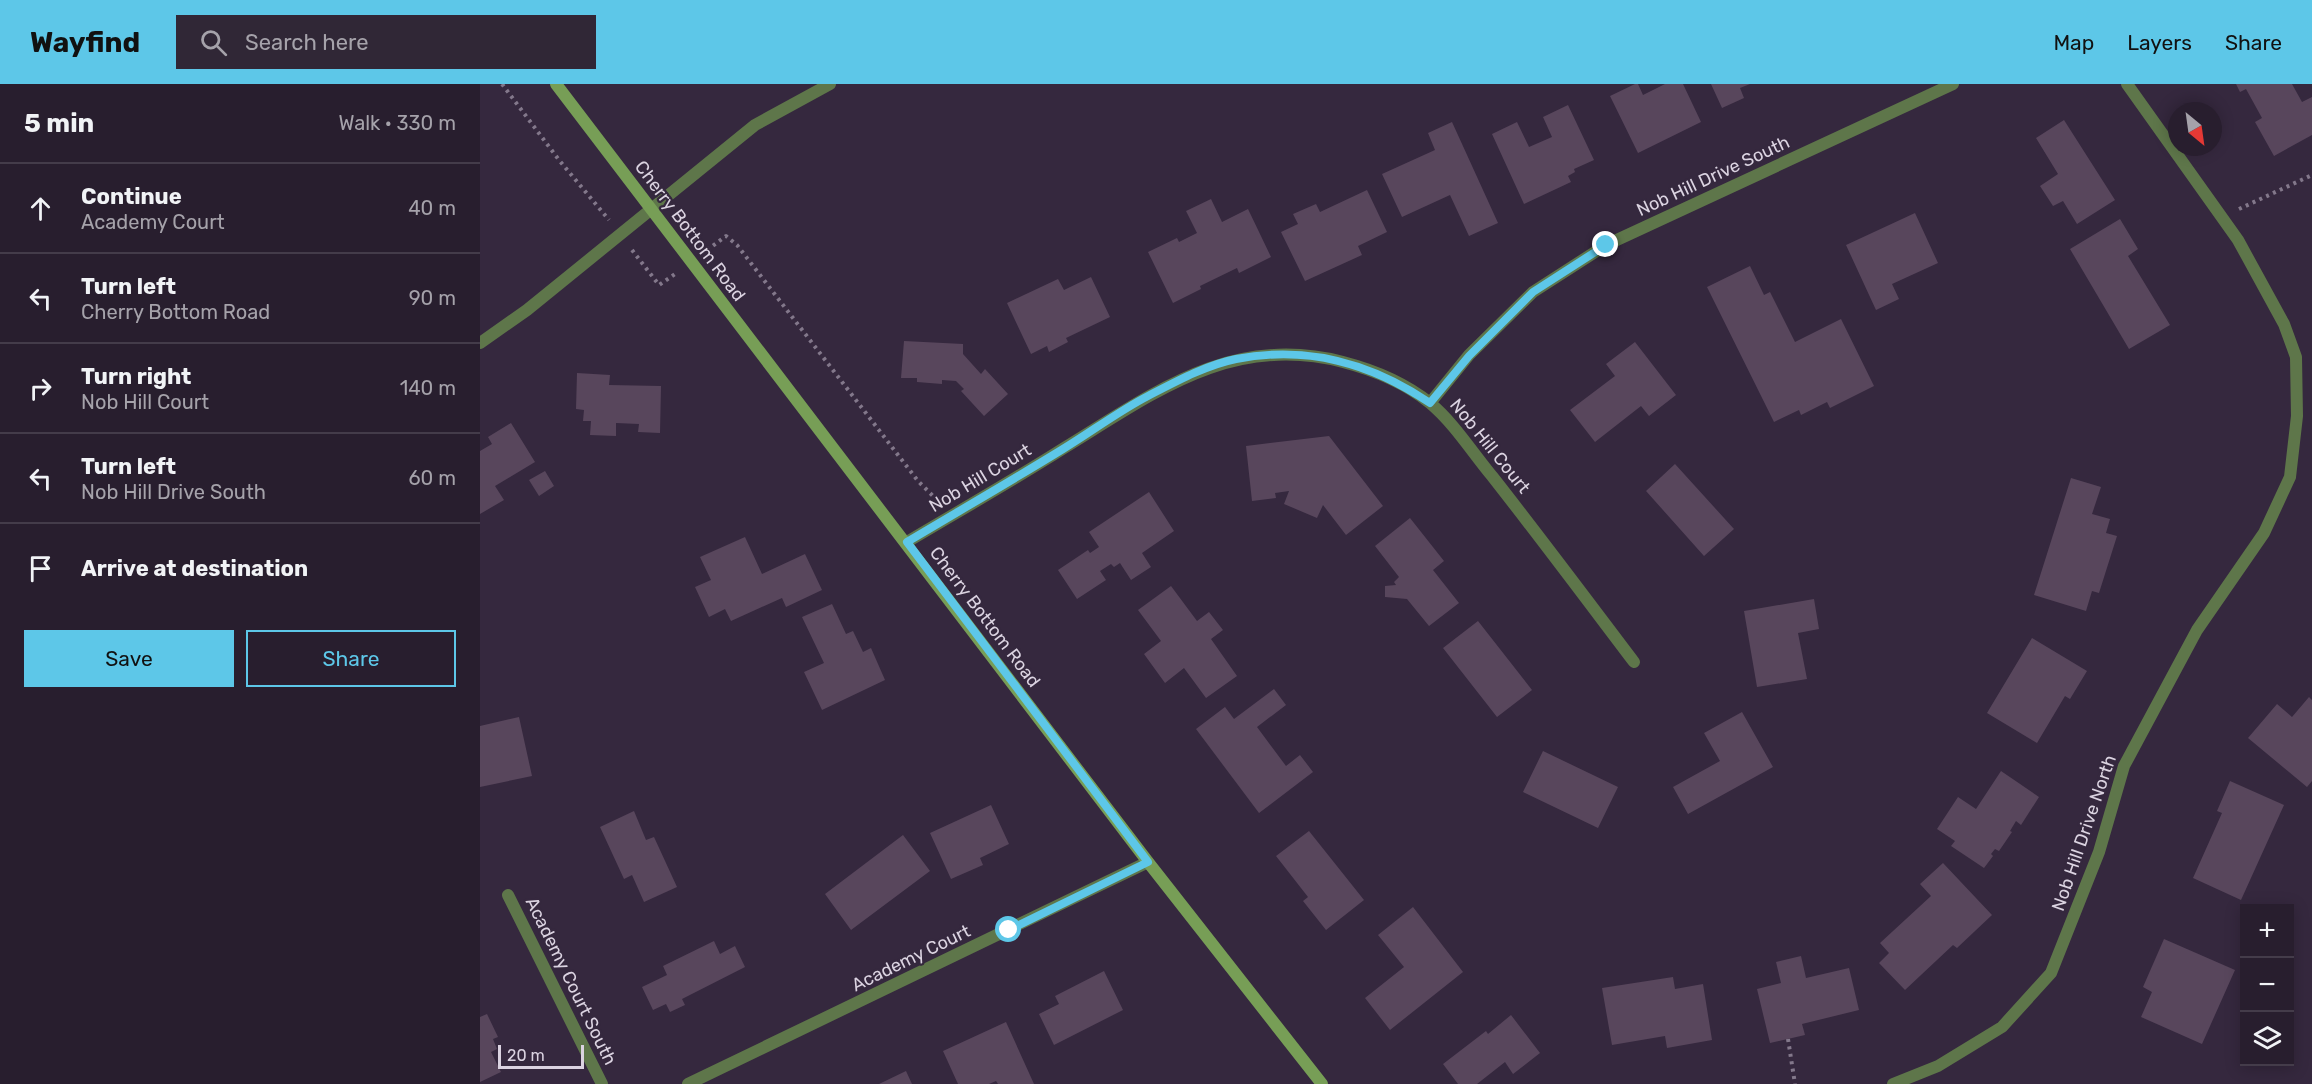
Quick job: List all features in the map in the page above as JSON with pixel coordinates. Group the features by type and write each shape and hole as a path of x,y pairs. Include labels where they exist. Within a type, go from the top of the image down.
{"main road":[{"name":"Cherry Bottom Road","path":"556,84 907,542 1148,862 1322,1084"}],"street":[{"path":"480,342 527,310 755,125 830,84"},
{"name":"Nob Hill Drive South","path":"1430,403 1469,356 1533,292 1606,245 1953,84"},
{"name":"Nob Hill Drive North","path":"1893,1084 1938,1066 2002,1028 2051,973 2099,852 2124,766 2197,630 2264,533 2290,477 2297,416 2296,357 2284,324 2238,240 2127,84"},
{"name":"Nob Hill Court","path":"907,542 1147,396 1191,375 1235,359 1286,354 1330,359 1368,369 1406,387 1430,403 1449,422 1516,507 1634,662"},
{"name":"Academy Court","path":"688,1084 1148,862"},
{"name":"Academy Court South","path":"508,895 602,1084"}],"path":[{"path":"502,84 559,160 609,220"},
{"path":"2222,217 2312,175"},
{"path":"705,252 726,236 737,245 918,481 935,498"},
{"path":"633,252 659,285 679,271"},
{"path":"1788,1039 1796,1084"}],"building":[{"path":"1638,84 1643,95 1665,84 1683,84 1701,122 1638,153 1610,96"},
{"path":"1711,84 1750,84 1740,88 1744,98 1722,108"},
{"path":"2236,84 2292,84 2302,102 2312,97 2312,135 2274,156 2255,122 2262,118 2246,89 2240,92"},
{"path":"1568,105 1594,160 1574,169 1575,172 1568,176 1571,182 1524,204 1492,134 1517,122 1529,147 1552,137 1543,117"},
{"path":"2064,120 2115,200 2077,224 2063,201 2053,206 2040,186 2058,174 2036,138"},
{"path":"1452,122 1498,223 1469,236 1450,195 1402,217 1382,174 1435,150 1428,133"},
{"path":"1367,190 1387,232 1358,246 1362,255 1305,281 1281,232 1298,224 1293,214 1316,204 1320,212"},
{"path":"1211,199 1222,222 1248,209 1271,257 1239,273 1237,268 1200,286 1201,289 1173,303 1148,252 1177,238 1179,242 1197,233 1186,211"},
{"path":"1915,213 1938,263 1892,284 1899,299 1876,310 1846,245"},
{"path":"2120,219 2138,249 2128,256 2170,325 2129,349 2070,249"},
{"path":"1750,266 1764,295 1770,292 1795,342 1841,319 1874,386 1830,408 1827,402 1801,415 1799,410 1774,422 1707,287"},
{"path":"1091,277 1110,317 1066,338 1068,342 1049,352 1047,346 1031,354 1007,303 1058,279 1064,290"},
{"path":"904,341 963,344 963,354 981,374 985,369 1008,394 984,416 961,391 964,389 956,381 942,380 942,384 917,382 917,378 901,378"},
{"path":"1635,342 1676,395 1649,416 1641,406 1595,442 1570,410 1615,376 1606,364"},
{"path":"577,373 610,375 609,385 661,386 660,433 638,432 639,424 616,423 616,436 590,435 591,421 583,421 584,410 576,409"},
{"path":"511,423 535,462 495,486 504,500 480,514 480,451 492,444 488,437"},
{"path":"1329,436 1383,506 1346,535 1323,505 1317,518 1284,504 1289,491 1275,493 1276,498 1252,501 1246,446"},
{"path":"1675,464 1734,529 1704,556 1646,491"},
{"path":"545,471 554,486 539,496 529,480"},
{"path":"2071,478 2101,487 2092,514 2110,519 2106,533 2117,536 2099,593 2092,591 2086,611 2034,595"},
{"path":"1149,492 1174,531 1142,553 1151,567 1131,580 1120,563 1114,567 1111,564 1100,571 1106,580 1077,599 1058,570 1088,550 1090,553 1099,547 1089,532"},
{"path":"1410,518 1444,561 1433,570 1459,603 1429,626 1407,599 1385,597 1385,586 1396,585 1394,582 1399,577 1375,546"},
{"path":"745,537 762,574 805,554 822,590 786,607 782,598 731,621 725,609 709,617 695,587 711,580 700,557"},
{"path":"1171,586 1197,621 1209,612 1223,630 1211,639 1237,676 1206,698 1184,668 1165,683 1144,654 1161,641 1138,610"},
{"path":"1814,599 1819,629 1798,633 1807,679 1757,687 1744,611"},
{"path":"832,604 846,634 853,631 863,652 871,648 885,680 822,710 804,672 824,663 802,617"},
{"path":"1478,621 1532,690 1497,717 1443,648"},
{"path":"2032,638 2087,671 2070,699 2065,696 2037,743 1987,713"},
{"path":"1274,689 1286,705 1257,727 1286,766 1300,755 1313,772 1259,813 1196,729 1225,707 1234,719"},
{"path":"2309,697 2312,700 2312,781 2307,787 2248,738 2277,704 2292,717"},
{"path":"1742,712 1773,767 1688,814 1673,787 1720,761 1704,733"},
{"path":"519,717 532,776 480,787 480,726"},
{"path":"1543,751 1618,787 1598,828 1523,792"},
{"path":"2001,771 2039,797 2021,825 2016,821 2010,831 2012,832 1999,851 1995,849 1991,854 1993,856 1984,868 1951,846 1955,841 1937,829 1958,797 1976,809"},
{"path":"2230,781 2284,805 2241,900 2193,878 2222,813 2217,811"},
{"path":"991,805 1009,844 980,858 983,865 951,879 930,833"},
{"path":"634,811 646,840 654,837 677,887 644,902 632,875 624,879 600,827"},
{"path":"1309,831 1364,900 1326,930 1303,901 1308,897 1276,856"},
{"path":"903,835 930,871 851,930 825,894"},
{"path":"1943,863 1992,915 1957,948 1953,945 1905,990 1879,963 1889,953 1880,943 1931,896 1920,884"},
{"path":"1413,907 1463,972 1390,1030 1365,998 1404,967 1378,935"},
{"path":"2164,939 2235,970 2202,1044 2141,1017 2152,992 2143,987"},
{"path":"714,941 720,954 735,946 745,967 682,999 685,1005 670,1012 666,1004 653,1010 642,987 667,975 663,966"},
{"path":"1801,956 1806,978 1849,968 1859,1010 1802,1024 1805,1035 1770,1043 1757,989 1781,983 1776,962"},
{"path":"1104,971 1123,1010 1054,1045 1039,1014 1059,1004 1055,996"},
{"path":"1673,977 1675,989 1703,984 1712,1040 1667,1048 1665,1036 1612,1045 1602,988"},
{"path":"487,1014 498,1037 493,1039 497,1049 491,1052 501,1072 480,1082 480,1017"},
{"path":"1511,1015 1540,1053 1513,1074 1505,1062 1477,1084 1458,1084 1443,1064 1486,1031 1488,1034"},
{"path":"1006,1022 1034,1084 998,1084 996,1081 989,1084 958,1084 943,1051"},
{"path":"906,1071 912,1084 879,1084"}],"route":[{"path":"1009,930 1148,862 907,542 1147,396 1191,375 1235,359 1286,354 1330,359 1368,369 1406,387 1430,403 1469,356 1533,292 1606,245"}]}
